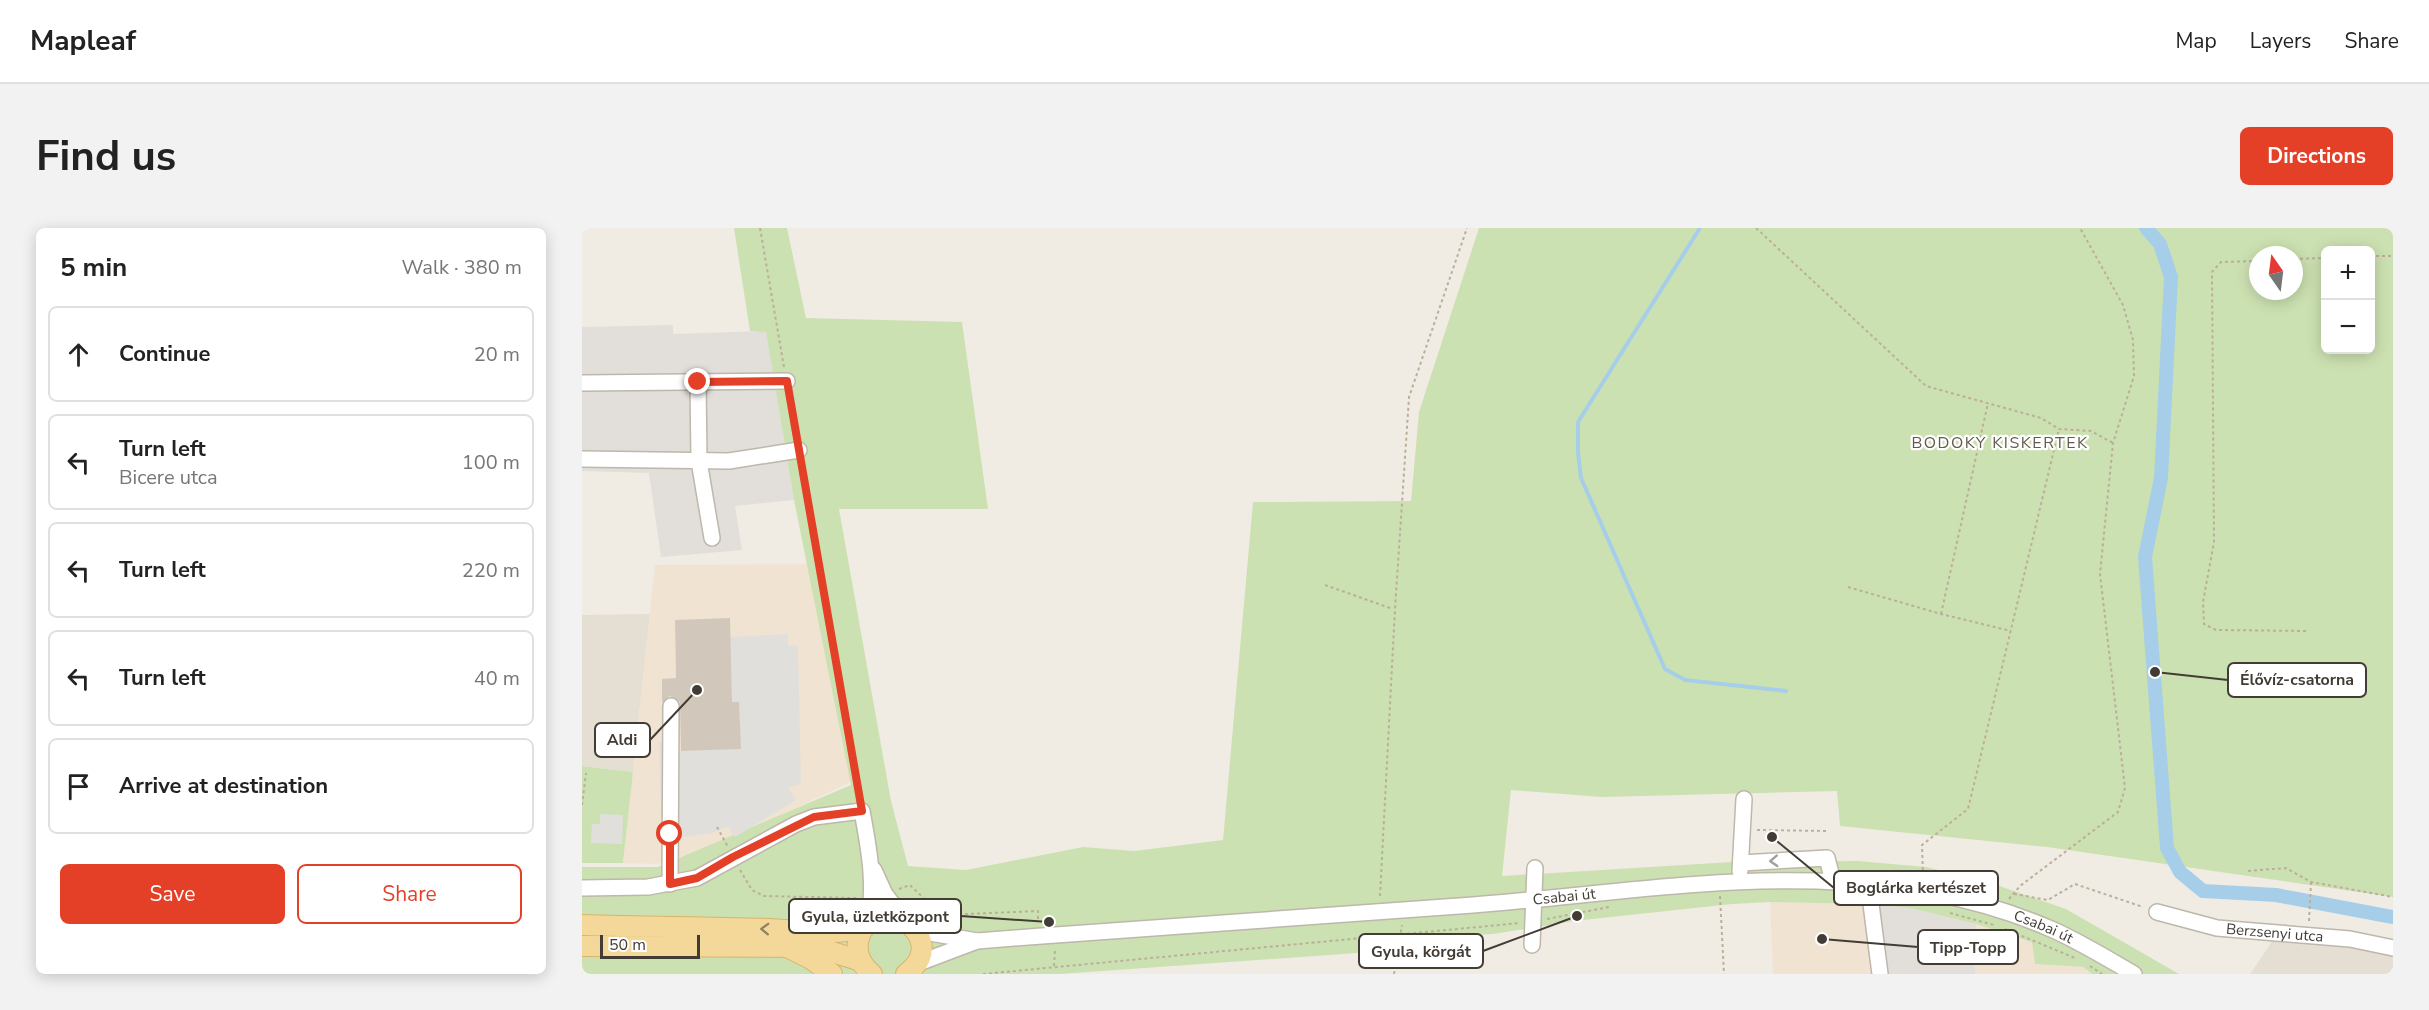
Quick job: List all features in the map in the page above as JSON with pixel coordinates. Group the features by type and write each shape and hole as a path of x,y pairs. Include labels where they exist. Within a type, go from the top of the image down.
{"main road":[{"path":"582,925 845,932 866,926 876,919 890,916 910,924 919,938 921,948 911,969"},
{"path":"866,926 858,946 868,970"},
{"path":"582,946 816,947 868,970"},
{"path":"787,947 811,959 832,974"}],"street":[{"path":"582,383 787,381"},
{"path":"698,382 699,461 712,538"},
{"path":"582,459 729,461 799,450"},
{"path":"670,884 671,706"},
{"path":"1740,881 1744,799"},
{"path":"582,888 648,887 697,878 733,857 814,817 862,811 879,896 910,924"},
{"path":"1741,863 1827,858 1833,881"},
{"path":"1532,945 1535,868"},
{"name":"Csabai út","path":"910,924 939,934 977,941 1534,900 1740,881 1833,881 1871,883 1924,891 2000,910 2073,939 2134,974"},
{"path":"1871,883 1871,904 1880,974"},
{"path":"866,926 879,896"},
{"name":"Berzsenyi utca","path":"2157,912 2217,928 2350,939 2393,948"},
{"name":"Csabai út","path":"911,969 977,941"}],"path":[{"path":"760,228 862,811"},
{"path":"1380,911 1395,609 1409,397 1467,228"},
{"path":"1756,228 1926,386 2041,418 2059,429 2091,431 2113,443"},
{"path":"2000,910 2012,894 2118,812 2125,788 2100,574 2113,443 2134,376 2133,340 2123,305 2080,228"},
{"path":"2375,256 2393,256"},
{"path":"2303,259 2321,258"},
{"path":"2249,261 2221,262 2212,272 2214,542 2203,602 2204,624 2216,630 2307,631"},
{"path":"1941,614 1988,403"},
{"path":"1924,891 1922,845 1968,809 2059,429"},
{"path":"1325,585 1395,609"},
{"path":"1848,587 1941,614 2011,631"},
{"path":"582,805 586,773"},
{"path":"717,827 752,890 764,896 879,896 910,885 941,915 1038,911 1038,923"},
{"path":"1742,830 1829,831"},
{"path":"2248,871 2286,868 2311,882 2393,897"},
{"path":"2309,914 2311,882"},
{"path":"2012,894 2048,900 2075,884 2157,912"},
{"path":"983,974 1503,926 1609,908"},
{"path":"1394,974 1403,910"},
{"path":"1719,912 1724,974"},
{"path":"1944,912 1996,926 2080,960"},
{"path":"939,934 941,915"},
{"path":"1054,950 1054,966"},
{"path":"2088,965 2102,974"}],"shaded area":[{"path":"673,325 673,334 766,331 794,500 735,506 742,550 661,557 649,473 582,471 582,327"},
{"path":"811,564 851,782 706,850 657,864 623,863 655,565"},
{"path":"650,614 633,772 582,766 582,615"},
{"path":"788,634 788,645 798,646 801,784 788,787 796,800 735,837 728,827 711,833 662,840 659,742 678,741 679,751 740,749 739,702 732,702 730,637"},
{"path":"600,814 623,815 622,844 591,843 592,824 600,824"},
{"path":"1770,902 1870,904 1875,974 1773,974"},
{"path":"1870,904 1910,908 1976,924 1975,974 1875,974"},
{"path":"1976,924 2033,942 2035,964 2083,967 2092,974 1975,974"},
{"path":"2284,924 2393,941 2393,974 2250,974"}],"green space":[{"path":"734,228 787,228 806,318 962,322 988,509 839,509 891,801 908,866 966,870 1083,847 1134,851 1223,840 1253,502 1411,501 1419,412 1479,228 2393,228 2393,897 2047,847 1840,826 1837,791 1602,797 1511,790 1502,876 1732,862 1858,861 1926,867 1982,880 2066,909 2179,974 2092,974 2083,967 2035,964 2032,942 1976,924 1910,908 1870,904 1770,902 1574,921 1493,934 1371,940 1371,952 1060,974 582,974 582,867 658,867 851,785 794,500 766,332 750,331"},
{"path":"582,766 633,772 623,863 582,863"}],"building":[{"path":"730,618 732,702 739,702 741,749 681,751 680,702 670,696 662,702 662,679 676,678 675,620"}],"waterway":[{"path":"1700,228 1578,422 1581,478 1665,669 1685,680 1786,691"},
{"path":"2146,228 2160,244 2171,277 2161,478 2145,557 2167,848 2180,872 2203,891 2276,895 2393,917"}],"place":[{"name":"Élővíz-csatorna","path":"2155,672"},
{"name":"Aldi","path":"697,690"},
{"name":"Boglárka kertészet","path":"1772,837"},
{"name":"Gyula, körgát","path":"1577,916"},
{"name":"Gyula, üzletközpont","path":"1049,922"},
{"name":"Tipp-Topp","path":"1822,939"}],"district":[{"name":"BODOKY KISKERTEK","path":"2000,443"}],"route":[{"path":"670,834 670,884 697,878 796,824 814,817 862,811 787,381 728,384 698,382"}]}
